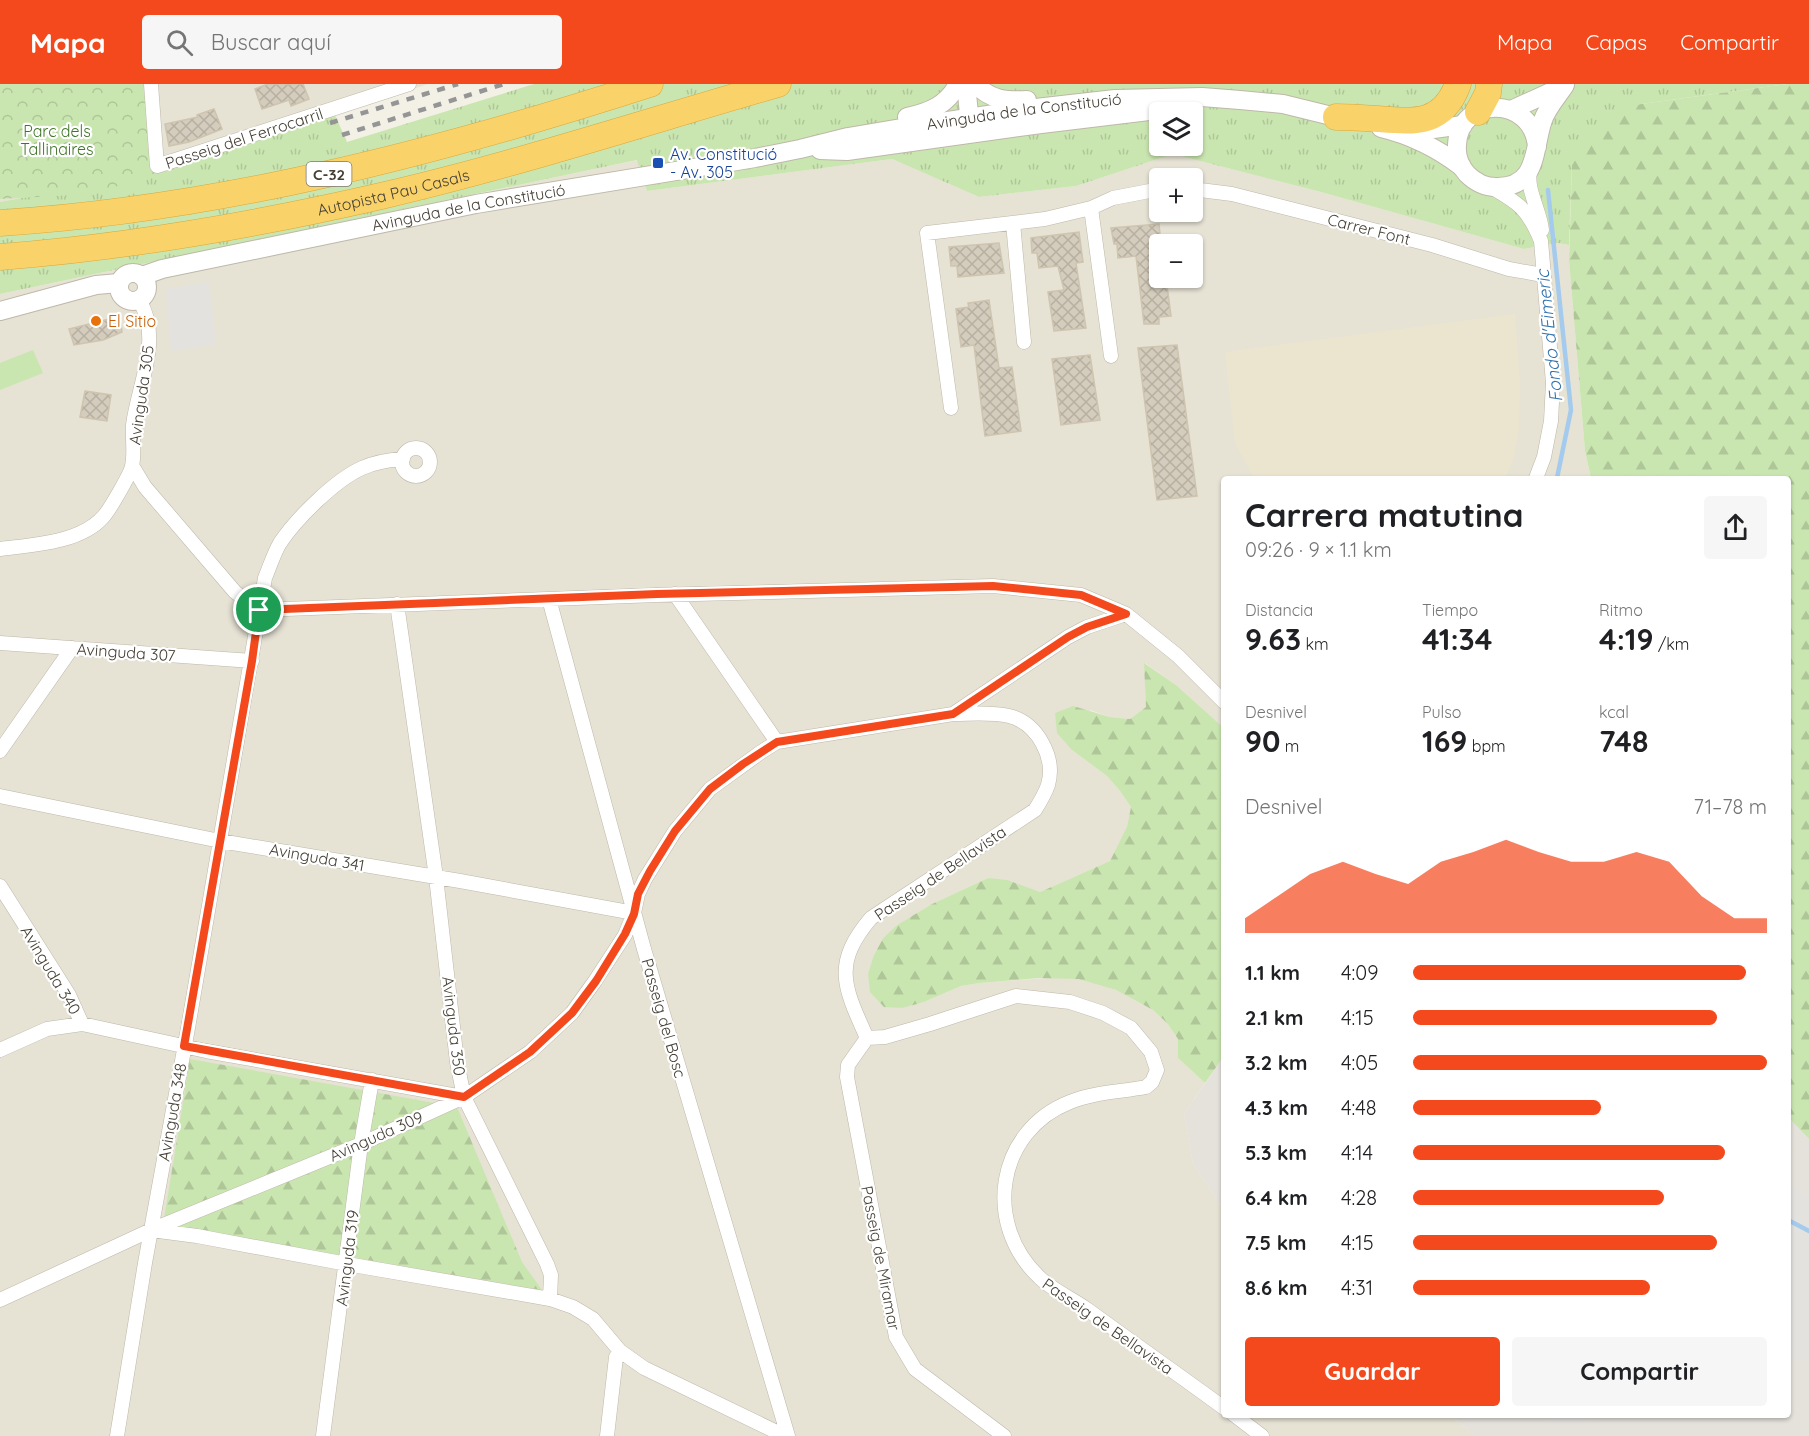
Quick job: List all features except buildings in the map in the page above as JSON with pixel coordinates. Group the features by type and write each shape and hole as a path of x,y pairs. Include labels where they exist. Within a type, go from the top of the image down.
{"highway":[{"name":"Autopista Pau Casals","path":"0,223 164,204 321,175 426,150 650,84"},
{"name":"Autopista Pau Casals","path":"0,256 135,242 292,216 383,195 534,155 778,84"},
{"path":"1336,117 1412,122 1429,118 1447,104 1458,84"},
{"path":"1471,118 1488,93 1489,84"}],"street":[{"name":"Passeig del Ferrocarril","path":"151,84 157,166 409,84"},
{"path":"848,137 868,128 938,108 953,94 958,84"},
{"path":"966,84 969,114 975,117"},
{"path":"976,84 980,90 994,99 1078,97 1114,107"},
{"path":"1511,110 1566,85"},
{"path":"1537,476 1544,457 1551,421 1553,383 1540,216 1528,178 1535,159 1543,119 1566,85"},
{"name":"Avinguda de la Constitució","path":"0,311 96,285 119,283 125,275 129,274 142,276 174,267 476,204 800,149 848,137 975,117 1114,107 1202,97 1283,104 1404,133"},
{"name":"Avinguda de la Constitució","path":"800,149 847,151 1114,107"},
{"path":"1404,133 1471,118 1495,107 1511,110 1521,116 1530,125 1537,147"},
{"path":"1462,167 1457,139 1471,118"},
{"path":"1404,133 1443,153 1462,167 1473,180 1489,186 1515,202 1534,222 1541,241"},
{"path":"1489,186 1509,185 1519,181 1530,170"},
{"name":"Carrer Font","path":"1203,190 1232,194 1432,245 1509,269 1543,275"},
{"path":"951,408 927,233 1045,219 1091,208 1113,198 1149,191"},
{"path":"1091,208 1111,356"},
{"path":"1013,223 1024,342"},
{"path":"119,283 120,292 125,299 139,300 147,289 142,276"},
{"name":"Avinguda 305","path":"0,549 57,541 80,533 102,518 132,466 134,418 149,345 145,313 139,300"},
{"name":"Avinguda 348","path":"117,1436 265,578 279,545 298,519 334,487 360,469 383,461 403,459"},
{"path":"132,466 146,487 235,592 259,610 549,598 993,586 1081,595 1126,614 1178,656 1221,699"},
{"path":"675,594 777,742 953,714 1068,637 1087,627 1126,614"},
{"name":"Passeig del Bosc","path":"549,598 634,914 786,1436"},
{"name":"Avinguda 350","path":"397,604 436,877 457,1062 464,1097 547,1264 551,1275 550,1299"},
{"name":"Avinguda 307","path":"0,643 252,661"},
{"path":"0,751 72,648"},
{"name":"Passeig de Bellavista","path":"953,714 1008,716 1024,721 1035,731 1046,750 1049,783 1035,810 871,918 857,934 850,947 845,969 848,990 867,1038 885,1037 1017,996 1070,1002 1103,1013 1131,1028 1151,1052 1157,1070 1152,1082 1146,1087 1094,1095 1069,1102 1045,1116 1025,1134 1010,1161 1003,1198 1008,1228 1019,1254 1040,1278 1076,1301 1221,1406"},
{"name":"Avinguda 309","path":"0,1300 151,1230 361,1144 464,1097 530,1052 572,1013 616,950 634,914 638,894 675,831 710,789 777,742"},
{"name":"Avinguda 341","path":"0,796 220,841 436,877 634,914"},
{"name":"Avinguda 340","path":"0,886 69,995 82,1024"},
{"path":"0,1050 47,1029 82,1024 184,1046 464,1097"},
{"name":"Passeig de Miramar","path":"867,1038 848,1065 847,1077 896,1337 915,1369 1004,1436"},
{"name":"Avinguda 319","path":"323,1436 361,1144 372,1080"},
{"path":"151,1230 197,1236 550,1299 573,1307 593,1319 620,1351 644,1368 786,1436"},
{"path":"607,1436 616,1357 620,1351"},
{"path":"1238,1418 1262,1436"}],"shaded area":[{"path":"0,84 428,84 161,171 0,202"},
{"path":"1167,156 1181,156 1321,192 1524,249 1558,243 1569,245 1585,451 1591,476 1221,476 1221,725 1176,685 1145,663 1146,707 1130,719 1110,717 1090,710 1072,750 1107,776 1131,807 1128,827 1110,861 1040,892 988,878 932,904 897,925 883,938 874,955 903,1008 924,1002 961,986 1059,977 1078,979 1116,990 1153,1010 1167,1023 1178,1039 1178,1058 1205,1083 1184,1114 1193,1163 1221,1206 1221,1418 1454,1418 1475,1436 0,1436 0,294 638,160 647,191 892,159 979,197 1076,186"},
{"path":"209,282 216,344 171,351 166,289"},
{"path":"1515,314 1520,384 1519,428 1514,457 1506,476 1253,476 1235,443 1225,352"},
{"path":"1221,1060 1221,1206 1193,1163 1184,1114"},
{"path":"1791,1120 1809,1139 1809,1436 1475,1436 1454,1418 1791,1418"},
{"path":"1791,1184 1809,1198 1809,1356 1791,1362"},
{"path":"1533,1418 1608,1418 1567,1424"}],"green space":[{"name":"Parc dels Tallinaires","path":"0,84 151,84 157,166 155,175 91,194 0,199"},
{"path":"534,84 1787,84 1641,104 1572,163 1569,245 1558,243 1524,249 1321,192 1181,156 1203,156 1203,102 1149,102 1149,156 1167,156 1076,186 979,197 892,159 647,191 637,160 0,294 0,202 161,171 334,113 347,142"},
{"path":"1787,84 1809,84 1809,1139 1791,1120 1791,476 1591,476 1585,451 1569,260 1572,163 1604,118 1641,104"},
{"path":"33,350 43,373 0,390 0,363"},
{"path":"1144,663 1176,685 1221,725 1221,1060 1205,1083 1178,1058 1178,1039 1167,1023 1153,1010 1116,990 1078,979 1039,978 980,983 961,986 924,1002 903,1008 884,1007 870,992 868,974 883,938 897,925 932,904 988,878 1007,880 1040,892 1110,861 1127,827 1131,807 1107,776 1072,750 1057,733 1055,713 1073,706 1110,717 1130,719 1146,707"},
{"path":"190,1059 457,1107 522,1262 542,1290 163,1225"}],"waterway":[{"name":"Fondo d'Eimeric","path":"1548,190 1571,410 1557,476"},
{"name":"Fondo d'Eimeric","path":"1791,1222 1809,1231"}],"railway":[{"path":"330,123 458,84"},
{"path":"342,135 504,84"}],"place":[{"name":"Av. Constitució - Av. 305","path":"658,163"},
{"name":"El Sitio","path":"96,321"}],"route":[{"path":"993,586 1081,595 1126,614 1087,627 1068,637 953,714 777,742 743,764 710,789 675,831 645,879 638,894 634,914 616,950 572,1013 530,1052 464,1097 184,1046 259,610 657,594 993,586"}]}
